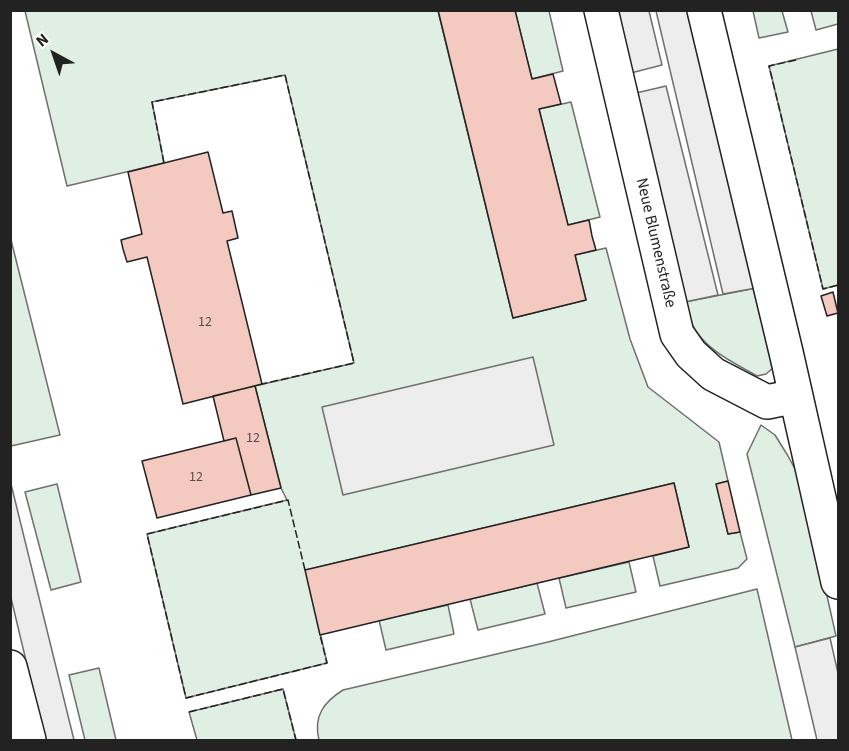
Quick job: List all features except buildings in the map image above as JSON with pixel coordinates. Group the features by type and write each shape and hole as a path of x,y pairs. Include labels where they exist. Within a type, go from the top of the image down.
{"street":[{"name":"Neue Blumenstraße","path":"601,10 677,334 691,354 714,374 740,388 767,402 796,396"},
{"path":"704,10 838,582"},
{"path":"10,667 29,741"}],"green space":[{"path":"25,11 438,11 513,318 586,300 575,255 606,248 630,339 648,387 719,442 728,481 717,484 728,534 740,532 747,559 738,568 660,586 653,556 689,547 674,483 306,570 327,663 186,698 147,534 287,500 281,488 255,386 354,363 285,75 152,102 164,163 67,186"},
{"path":"515,11 549,11 563,71 532,79"},
{"path":"753,11 782,11 788,32 759,38"},
{"path":"811,11 838,11 838,24 816,30"},
{"path":"838,49 838,285 823,289 769,66"},
{"path":"571,102 600,217 568,225 539,109"},
{"path":"10,236 60,435 11,446 10,446"},
{"path":"756,288 773,368 766,374 757,376 720,354 704,341 692,324 685,302"},
{"path":"761,425 775,435 801,480 836,636 795,647 747,454"},
{"path":"57,484 81,582 51,590 25,492"},
{"path":"629,562 636,592 566,608 559,578"},
{"path":"537,583 545,614 478,630 470,599"},
{"path":"757,589 792,740 319,740 318,724 322,710 343,690 548,642"},
{"path":"448,605 454,634 386,650 379,620"},
{"path":"99,668 116,740 85,740 69,675"},
{"path":"283,689 296,740 197,740 189,712"}],"shaded area":[{"path":"616,11 649,11 662,65 631,73"},
{"path":"656,11 689,11 756,288 723,294"},
{"path":"666,86 718,295 685,302 636,93"},
{"path":"533,357 554,445 343,495 322,407"},
{"path":"10,480 74,740 45,740 11,598"},
{"path":"830,638 838,673 838,740 817,740 795,647"}],"fence":[{"path":"796,60 769,66 823,289 838,285"},
{"path":"164,163 152,102 285,75 354,363 262,384"},
{"path":"305,570 288,500 147,534 186,698 327,663 320,635"},
{"path":"189,712 283,689 296,740"}]}
